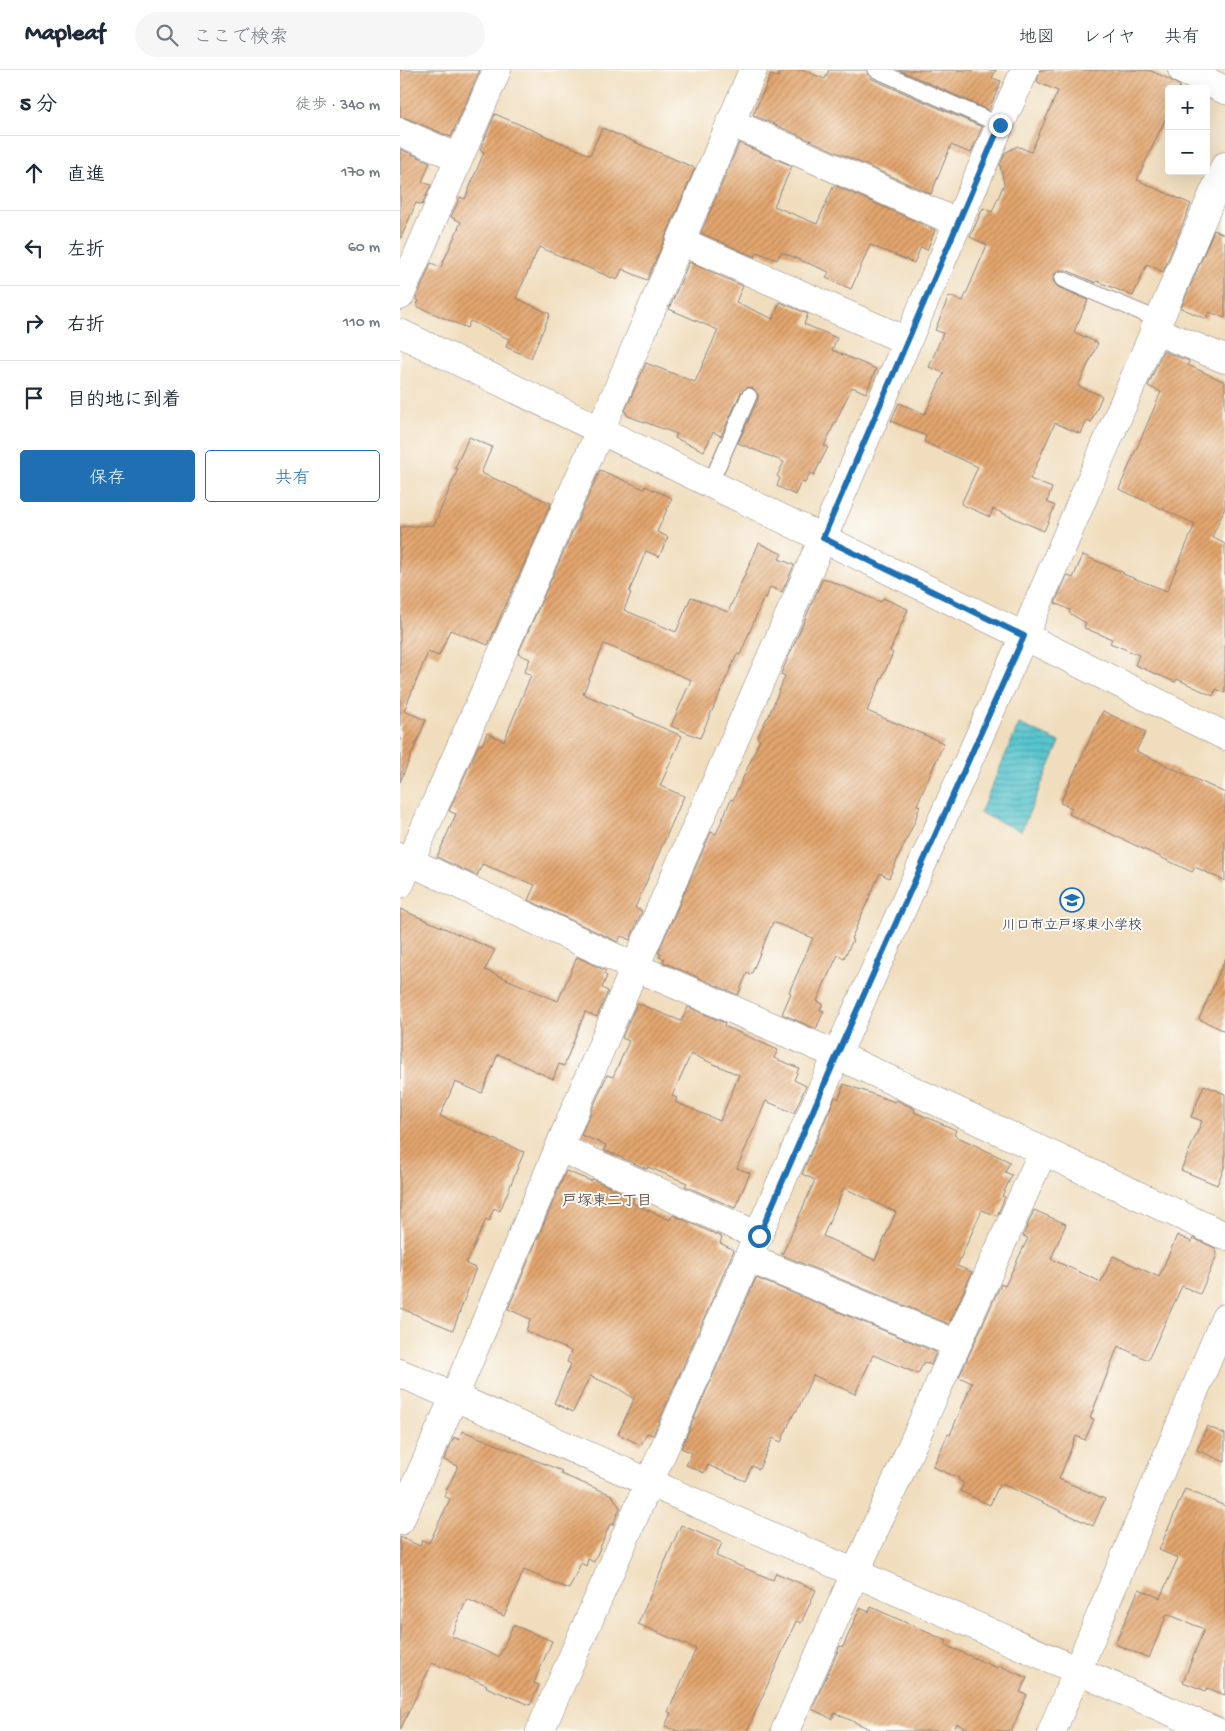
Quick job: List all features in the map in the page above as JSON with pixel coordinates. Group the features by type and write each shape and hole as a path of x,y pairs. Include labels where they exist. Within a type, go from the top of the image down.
{"street":[{"path":"400,296 497,70"},
{"path":"753,70 600,432 403,868 837,1055 1225,1236"},
{"path":"400,1521 560,1148 635,967 1025,70"},
{"path":"1182,70 1225,90"},
{"path":"730,122 958,223"},
{"path":"400,132 459,158"},
{"path":"540,1731 837,1055 1024,636 1225,166"},
{"path":"680,241 907,341"},
{"path":"1156,325 1225,359"},
{"path":"400,333 600,432 1224,733"},
{"path":"560,1148 753,1247 958,1344"},
{"path":"785,1731 1043,1151"},
{"path":"1052,1731 1225,1318"},
{"path":"400,1373 1215,1731"}],"lane":[{"path":"876,70 1000,125"},
{"path":"1062,279 1156,325"},
{"path":"710,484 749,396"}],"water":[{"path":"1019,724 1060,742 1021,831 980,813"}],"building":[{"path":"400,70 480,70 451,137 400,117"},
{"path":"781,70 803,70 825,79 829,70 867,70 868,75 872,79 982,127 971,153 951,145 931,194 753,115 771,75 778,77"},
{"path":"899,70 996,70 992,78 1001,81 989,110"},
{"path":"1040,70 1149,70 1178,85 1165,85 1165,120 1137,180 1191,204 1163,272 1147,264 1133,296 1066,270 1060,270 1054,275 1053,281 1058,287 1088,300 1074,332 1098,343 1078,386 1102,396 1091,422 1087,420 1081,434 1055,423 1030,479 1052,488 1047,502 1055,506 1044,531 993,509 990,517 961,504 978,467 924,442 926,436 891,421 899,403 925,414 944,373 929,367 943,333 935,330 949,296 963,301 987,245 970,237 983,208 992,212 1004,184 1000,165 1005,153 1017,146 1031,152 1058,91 1037,82"},
{"path":"495,114 590,155 602,128 695,168 647,280 622,269 617,280 539,247 516,298 550,314 531,358 506,347 509,339 470,321 467,328 416,306 419,301 416,299 431,263 441,267 461,222 451,217 460,197 465,199 484,152 480,150"},
{"path":"739,143 792,166 774,206 817,224 834,185 935,230 927,250 921,247 914,263 870,245 851,289 826,278 829,272 781,252 777,260 757,252 755,257 701,233"},
{"path":"400,149 430,162 422,182 431,185 422,205 416,203 400,240"},
{"path":"1214,230 1225,235 1225,318 1209,312 1206,319 1181,308"},
{"path":"689,262 743,286 736,302 773,319 780,302 808,314 804,324 837,338 832,350 876,369 866,393 852,387 824,446 828,447 814,475 810,473 805,483 801,482 795,495 777,486 780,478 777,476 784,462 738,443 758,399 758,395 753,388 748,387 741,392 721,436 713,432 704,451 675,438 677,434 628,416 625,411 646,363 695,382 718,330 669,309"},
{"path":"1163,351 1189,361 1188,365 1225,382 1225,508 1212,537 1225,544 1225,693 1216,689 1213,696 1177,679 1175,682 1135,665 1139,655 1110,643 1112,639 1084,628 1086,623 1069,613 1070,610 1055,603 1067,575 1073,578 1083,555 1123,574 1167,591 1195,524 1119,489 1161,392 1148,386"},
{"path":"469,437 492,447 481,473 551,503 488,645 450,630 439,656 428,652 404,711 426,720 400,782 400,527 434,525 458,469 455,468"},
{"path":"600,470 644,489 645,486 672,498 657,532 668,537 659,557 646,551 629,592 631,593 624,610 676,632 691,597 728,612 759,543 782,554 779,559 794,565 782,592 770,587 766,598 764,597 740,655 737,654 700,738 671,726 691,680 604,644 583,694 682,736 660,786 684,796 635,908 642,911 630,940 621,936 618,942 528,900 535,885 482,864 477,876 437,857 456,814 449,811 479,744 482,745 487,733 504,741 531,675 524,672 530,659 518,654"},
{"path":"823,578 881,602 883,598 908,609 890,651 893,653 867,711 944,743 917,805 920,806 914,823 889,878 880,873 844,958 838,955 826,980 817,1001 823,1004 820,1010 824,1011 816,1029 782,1014 791,993 789,992 813,938 773,922 751,975 747,973 738,995 663,962 665,959 659,957 661,954 658,953 711,832 716,834 760,740 757,738 768,718 785,676 781,674"},
{"path":"1103,711 1146,732 1136,751 1225,793 1225,881 1195,867 1192,872 1069,814 1072,808 1060,803"},
{"path":"400,909 495,950 485,970 558,1001 577,957 606,971 604,974 607,976 602,988 608,991 597,1017 585,1012 564,1066 559,1064 553,1079 498,1054 482,1093 455,1082 440,1116 524,1152 500,1211 494,1208 489,1221 486,1219 466,1264 476,1268 453,1330 400,1308"},
{"path":"1225,959 1225,1031 1199,1019"},
{"path":"637,1003 681,1021 688,1007 725,1023 724,1026 778,1050 774,1058 799,1068 794,1080 806,1086 794,1113 766,1101 737,1168 750,1173 735,1208 685,1186 687,1183 648,1167 647,1169 604,1150 606,1145 581,1135 607,1075 613,1077 629,1041 622,1038","holes":["691,1054 739,1075 720,1121 675,1102 677,1098 672,1096"]},
{"path":"844,1084 895,1102 896,1100 915,1109 914,1112 956,1130 954,1135 1010,1162 1005,1172 1012,1175 1002,1196 1005,1197 997,1216 982,1210 957,1266 972,1272 949,1324 782,1255 815,1180 802,1174 835,1097 839,1099","holes":["844,1188 896,1212 875,1260 823,1236"]},
{"path":"1204,1085 1225,1094 1225,1165 1217,1185 1181,1170 1202,1121 1191,1117"},
{"path":"566,1171 591,1181 592,1179 634,1198 632,1203 670,1220 673,1215 722,1237 720,1243 734,1250 653,1435 647,1433 641,1445 618,1434 634,1399 618,1388 590,1376 573,1412 554,1403 571,1364 567,1362 571,1351 526,1331 530,1319 508,1309"},
{"path":"1034,1210 1066,1224 1051,1259 1101,1282 1113,1256 1159,1277 1177,1235 1192,1242 1193,1238 1215,1248 1217,1255 1200,1294 1182,1286 1148,1360 1118,1346 1090,1418 1094,1419 1085,1440 1076,1436 1059,1479 1105,1499 1093,1526 1000,1483 990,1505 960,1491 964,1483 958,1480 959,1478 933,1467 948,1434 950,1435 972,1383 959,1377 1001,1284 1005,1286 1028,1238 1023,1236"},
{"path":"756,1278 936,1352 931,1365 924,1362 918,1374 873,1355 855,1394 813,1375 781,1442 773,1438 759,1469 752,1466 745,1481 708,1465 704,1473 686,1465 692,1453 681,1448"},
{"path":"1207,1426 1225,1434 1225,1462 1197,1450"},
{"path":"463,1431 562,1471 561,1474 612,1495 620,1508 613,1525 610,1524 594,1562 588,1559 586,1566 581,1563 569,1589 524,1570 504,1616 467,1599 451,1636 499,1657 513,1625 552,1641 534,1683 539,1685 530,1705 432,1663 400,1730 400,1537 420,1546 422,1540 429,1543 450,1499 444,1496 458,1466 444,1460 454,1437 459,1440"},
{"path":"1185,1489 1225,1506 1225,1695 1207,1688 1206,1691 1183,1682 1204,1629 1167,1614 1149,1658 1115,1644 1139,1589 1160,1598 1178,1558 1159,1550"},
{"path":"681,1525 722,1543 716,1556 773,1580 776,1573 816,1590 801,1623 796,1621 747,1731 677,1731 665,1726 671,1713 668,1712 696,1649 638,1624"},
{"path":"871,1607 947,1641 945,1645 997,1668 998,1665 1027,1678 1020,1692 1027,1695 1011,1731 972,1731 957,1724 953,1731 874,1731 835,1713 832,1719 812,1709 840,1646 843,1647 860,1608 869,1612"}],"place":[{"name":"川口市立戸塚東小学校","path":"1072,900"}],"district":[{"name":"戸塚東二丁目","path":"607,1200"}],"route":[{"path":"759,1236 837,1055 1024,636 823,538 1000,125"}]}
